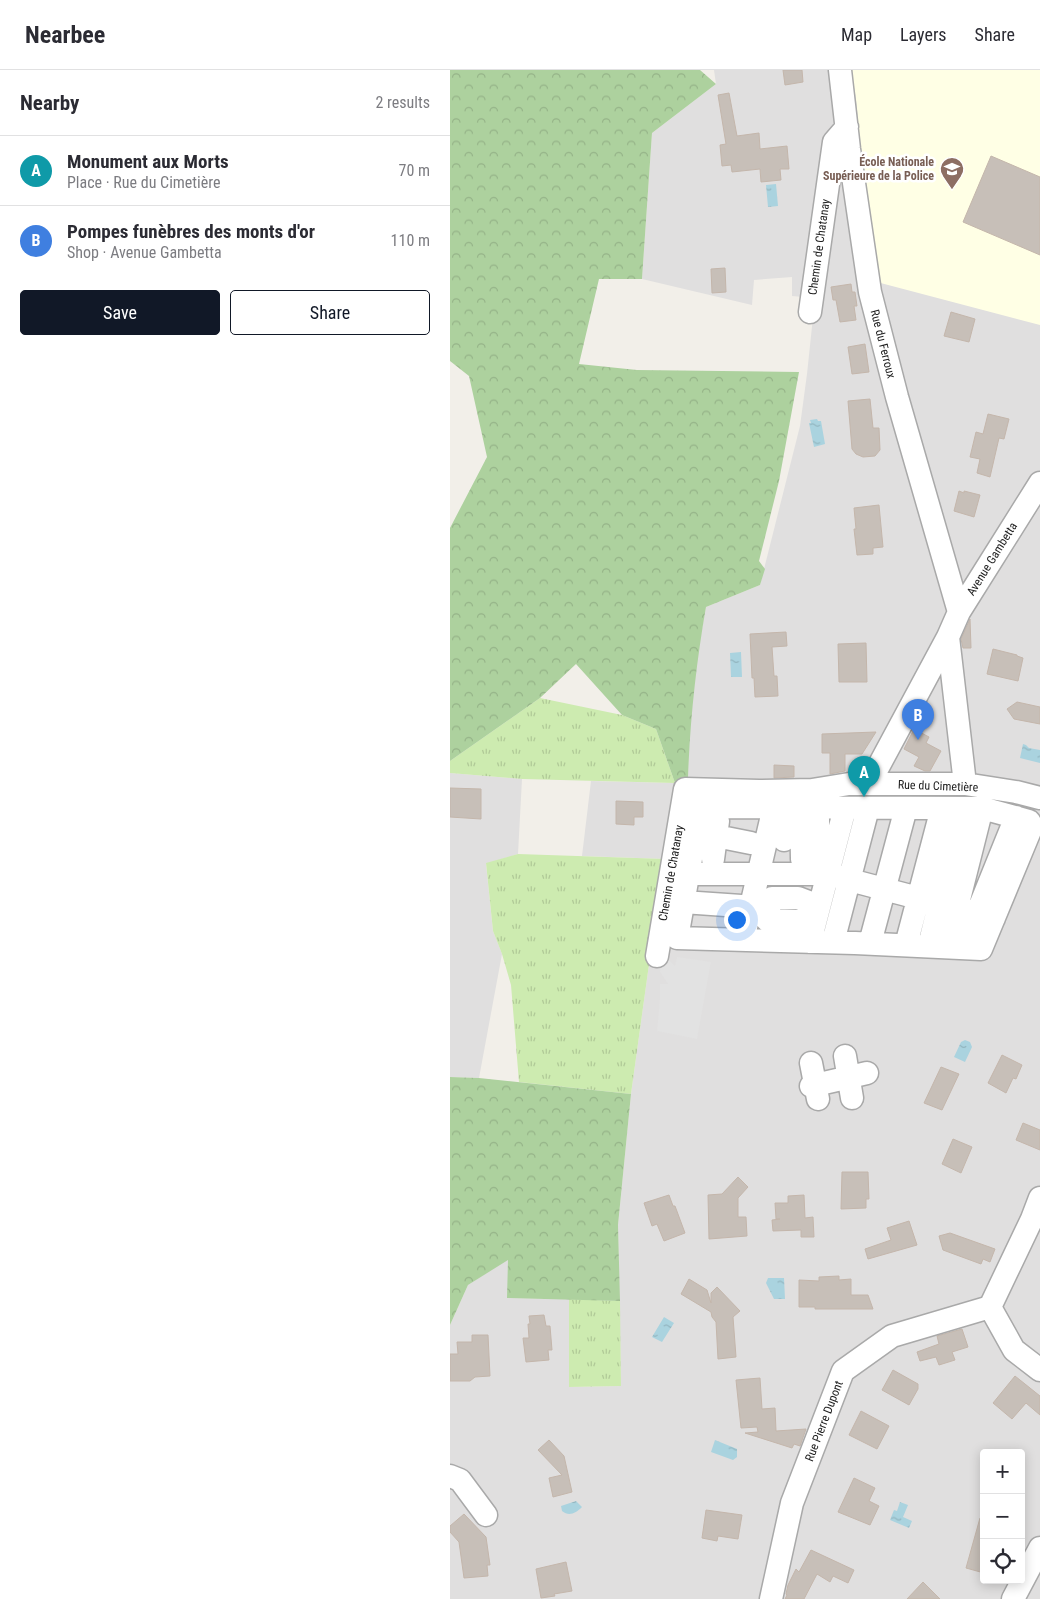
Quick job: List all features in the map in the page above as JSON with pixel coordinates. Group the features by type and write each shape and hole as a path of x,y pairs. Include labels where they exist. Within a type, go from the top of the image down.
{"street":[{"name":"Rue du Ferroux","path":"840,70 870,292 897,397 958,612"},
{"name":"Chemin de Chatanay","path":"810,312 834,142 847,127"},
{"name":"Avenue Gambetta","path":"863,784 948,637 958,612 1040,484"},
{"name":"Avenue Gambetta","path":"948,637 960,858"},
{"name":"Rue du Cimetière","path":"686,789 812,790 863,784 960,858 1040,798"},
{"path":"863,784 864,810"},
{"name":"Chemin de Chatanay","path":"657,956 686,789"},
{"path":"689,874 768,841 864,810 960,858"},
{"path":"689,874 768,841 864,810 912,814 960,858"},
{"path":"912,814 960,858"},
{"path":"768,841 960,858"},
{"path":"768,841 819,906"},
{"path":"744,940 760,907 768,841"},
{"path":"870,944 960,858"},
{"path":"870,944 960,858"},
{"path":"946,947 960,858"},
{"path":"946,947 960,858"},
{"path":"689,874 698,926"},
{"path":"693,902 760,907 772,898 798,898 819,906"},
{"path":"693,902 677,938 744,940 806,932"},
{"path":"806,932 819,906"},
{"path":"760,907 767,920 806,932 870,944 946,947"},
{"path":"1040,1198 990,1308 1014,1350 1040,1370"},
{"name":"Rue Pierre Dupont","path":"771,1599 792,1503 843,1372 892,1336 990,1308"},
{"path":"450,1476 460,1480 486,1515"},
{"path":"1013,1599 1040,1548"}],"shaded area":[{"path":"714,70 1040,70 1040,1599 450,1599 450,1325 468,1285 508,1259 508,1298 569,1299 569,1387 621,1386 618,1225 631,1094 666,859 582,856 591,781 675,783 688,778 689,729 698,650 706,607 760,585 800,426 815,298 792,296 792,277 754,280 752,305 642,279 652,133 716,84"},
{"name":"École Nationale Supérieure de la Police","path":"851,70 1040,70 1040,325 873,281 856,99"},
{"path":"450,773 522,779 518,854 486,864 493,931 502,954 479,1078 450,1077"},
{"path":"663,954 675,966 677,957 711,962 697,1039 657,1031 660,984 668,984 660,972"}],"green space":[{"path":"450,70 700,70 716,84 652,133 642,279 599,279 579,364 637,370 799,372 779,481 759,561 765,569 760,585 706,607 694,692 688,778 675,783 656,729 622,715 576,664 540,698 450,761 450,528 487,457 469,376 450,361"},
{"path":"540,698 622,715 656,729 675,783 522,779 450,773 450,761"},
{"path":"518,854 666,859 631,1094 519,1082 511,985 493,931 486,863"},
{"path":"450,1077 479,1078 631,1094 618,1225 620,1301 507,1298 508,1260 468,1285 450,1325"},
{"path":"569,1299 620,1301 621,1386 569,1387"}],"water":[{"path":"776,184 778,206 768,207 766,185"},
{"path":"817,419 821,421 825,444 814,447 809,423 811,423 810,420"},
{"path":"741,652 742,677 731,677 730,653"},
{"path":"1023,744 1029,748 1040,750 1040,763 1020,758"},
{"path":"965,1040 970,1042 972,1047 965,1062 954,1057 961,1042"},
{"path":"768,1278 784,1278 785,1299 774,1299 766,1283"},
{"path":"664,1317 674,1323 662,1342 652,1337"},
{"path":"715,1440 737,1449 737,1457 733,1460 711,1452"},
{"path":"576,1501 582,1507 577,1511 570,1514 562,1511 561,1506"},
{"path":"900,1502 908,1505 903,1517 912,1521 909,1528 890,1520 894,1510 897,1511"}],"building":[{"path":"783,70 802,70 803,82 785,85"},
{"path":"729,93 737,136 759,133 760,149 787,146 789,169 780,169 781,180 761,182 760,169 732,172 731,165 722,166 720,145 726,144 718,95"},
{"path":"991,156 1040,177 1040,255 963,222"},
{"path":"725,268 726,292 712,293 711,269"},
{"path":"851,284 852,292 855,292 857,306 854,306 856,320 840,322 836,300 833,300 831,287"},
{"path":"951,312 975,319 969,342 944,336"},
{"path":"865,344 869,372 852,374 848,347"},
{"path":"870,399 873,428 879,428 880,450 875,456 863,457 856,454 852,449 848,401"},
{"path":"988,414 1009,419 1004,439 999,438 990,477 977,473 980,459 970,457 976,432 983,434"},
{"path":"959,491 980,495 974,517 954,511"},
{"path":"879,505 883,547 873,548 873,554 857,555 854,508"},
{"path":"970,619 971,648 963,648 961,639"},
{"path":"786,632 787,646 772,647 774,676 777,676 778,696 755,697 750,634"},
{"path":"866,643 867,682 839,682 838,644"},
{"path":"993,649 1023,658 1018,681 987,674"},
{"path":"1017,702 1040,707 1040,724 1014,719 1007,709"},
{"path":"914,729 929,737 926,743 941,751 930,771 914,766 919,757 904,749"},
{"path":"876,732 862,754 845,754 845,771 830,774 830,753 822,753 822,734"},
{"path":"774,765 794,766 794,777 774,778"},
{"path":"450,788 481,789 481,819 450,817"},
{"path":"616,801 643,802 643,817 634,817 634,825 616,824"},
{"path":"1002,1055 1022,1065 1016,1079 1013,1078 1006,1093 988,1083"},
{"path":"941,1067 959,1074 942,1110 924,1103"},
{"path":"1023,1123 1040,1130 1040,1150 1016,1140"},
{"path":"953,1139 972,1147 961,1173 942,1164"},
{"path":"842,1172 868,1172 869,1199 866,1199 866,1208 841,1209"},
{"path":"738,1177 748,1187 738,1198 738,1217 746,1217 747,1236 709,1239 708,1195 722,1194"},
{"path":"669,1195 685,1233 664,1241 657,1224 652,1226 644,1203"},
{"path":"804,1195 805,1218 813,1217 814,1237 801,1237 801,1230 773,1231 772,1220 780,1219 776,1219 775,1203 788,1203 788,1196"},
{"path":"909,1221 917,1245 868,1259 865,1249 891,1240 887,1228"},
{"path":"950,1233 995,1249 990,1262 983,1259 981,1264 943,1250 939,1236"},
{"path":"839,1276 839,1280 851,1279 851,1295 868,1295 873,1309 815,1309 815,1307 799,1307 799,1280 819,1281 819,1277"},
{"path":"689,1279 707,1290 711,1303 711,1293 717,1287 740,1311 733,1317 736,1357 718,1359 716,1322 711,1312 681,1294"},
{"path":"544,1315 546,1326 550,1326 552,1350 548,1350 549,1360 526,1362 523,1338 529,1338 529,1316"},
{"path":"962,1329 968,1347 952,1352 955,1360 939,1365 936,1357 920,1361 917,1352 939,1344 937,1336"},
{"path":"472,1335 488,1335 490,1376 475,1377 470,1381 450,1381 450,1354 458,1354 457,1342 472,1342"},
{"path":"893,1370 918,1384 918,1389 909,1405 882,1390"},
{"path":"1015,1376 1040,1396 1040,1415 1026,1403 1012,1419 993,1403"},
{"path":"760,1378 762,1409 775,1408 776,1431 806,1429 800,1446 794,1444 792,1448 745,1433 758,1432 757,1427 741,1428 736,1380"},
{"path":"861,1411 889,1426 877,1449 849,1435"},
{"path":"549,1440 564,1456 572,1492 553,1497 549,1478 562,1475 538,1450"},
{"path":"854,1478 875,1488 869,1501 879,1506 870,1525 838,1512"},
{"path":"706,1510 742,1515 738,1539 718,1536 717,1541 702,1538"},
{"path":"464,1514 486,1537 490,1565 487,1565 488,1576 464,1578 459,1542 450,1532 450,1526"},
{"path":"980,1518 980,1572 966,1568"},
{"path":"811,1550 854,1570 848,1583 833,1576 830,1582 817,1574 804,1599 785,1599 788,1585 796,1569 799,1572"},
{"path":"566,1562 572,1591 541,1598 536,1569"},
{"path":"923,1582 940,1599 907,1599"}],"place":[{"name":"École Nationale Supérieure de la Police","path":"952,190"},
{"name":"Pompes funèbres des monts d'or","path":"918,740"},
{"name":"Monument aux Morts","path":"864,797"}]}
